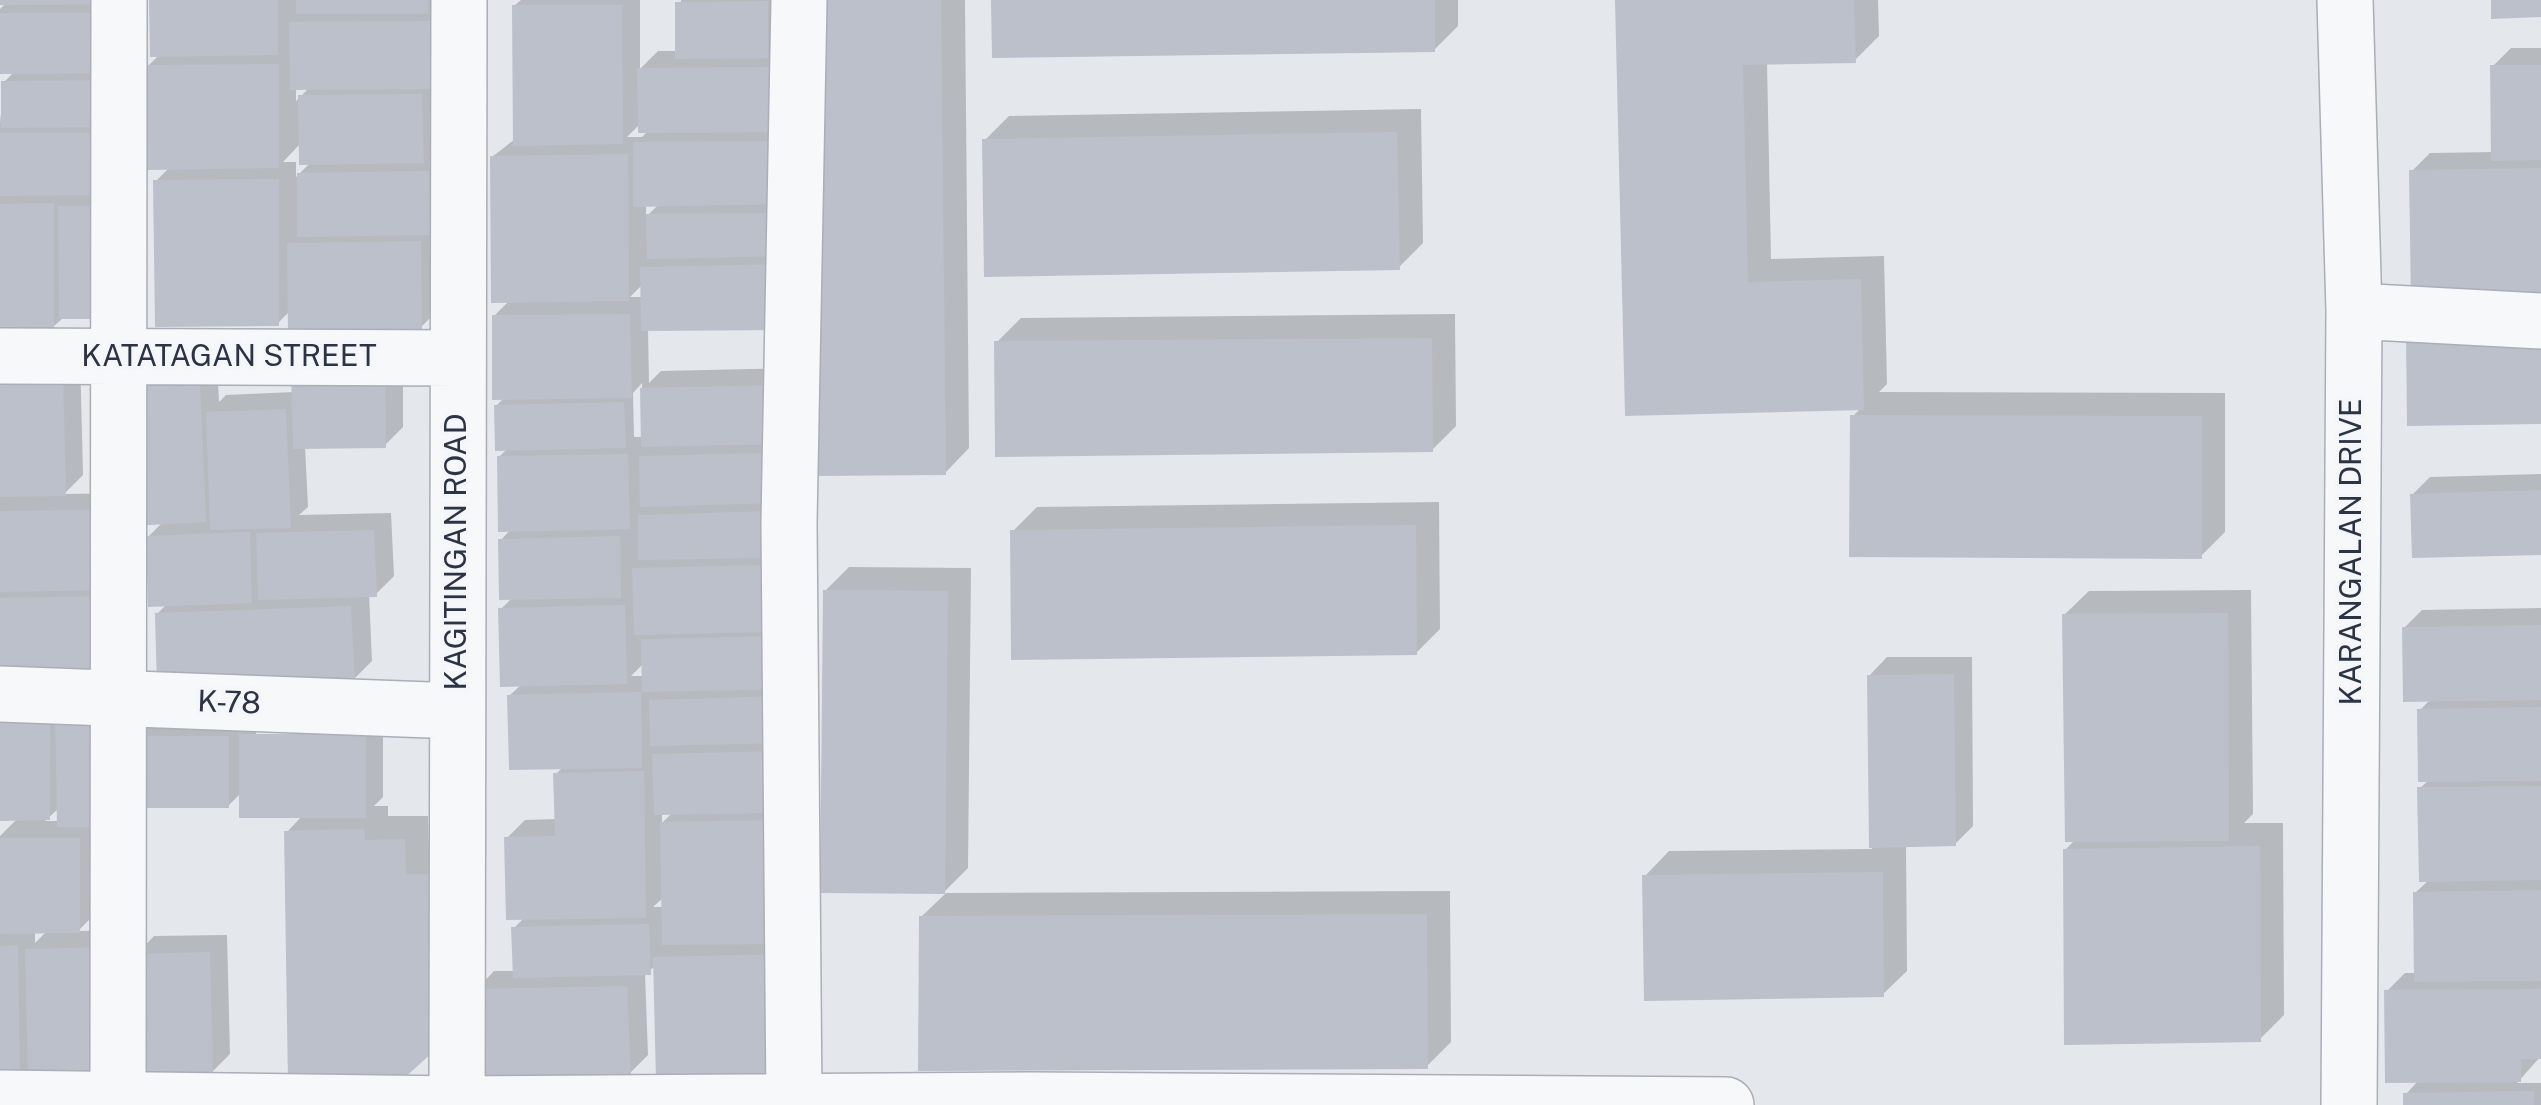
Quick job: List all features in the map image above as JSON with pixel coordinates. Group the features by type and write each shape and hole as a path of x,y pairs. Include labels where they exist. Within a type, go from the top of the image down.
{"street":[{"path":"118,1102 122,699 119,0"},
{"name":"KAGITINGAN ROAD","path":"456,1105 459,0"},
{"path":"794,1102 789,524 799,0"},
{"name":"KARANGALAN DRIVE","path":"2345,0 2354,311 2349,1105"},
{"path":"2354,311 2541,320"},
{"name":"KATATAGAN STREET","path":"0,356 458,358"},
{"name":"K-78","path":"0,694 457,711"},
{"path":"0,1098 456,1105 1726,1105"}],"building":[{"path":"0,0 118,0 118,4 0,5"},
{"path":"149,0 278,0 278,55 150,57"},
{"path":"296,0 428,0 428,14 296,14"},
{"path":"808,0 941,0 946,475 813,476"},
{"path":"991,0 1435,0 1435,52 992,58"},
{"path":"1615,0 1854,0 1856,63 1743,65 1748,282 1861,279 1864,410 1625,416"},
{"path":"2491,0 2541,0 2541,17 2491,19"},
{"path":"768,1 768,58 675,59 675,2"},
{"path":"512,5 622,5 623,144 513,146"},
{"path":"0,13 117,13 116,73 0,74"},
{"path":"437,21 438,89 290,90 289,22"},
{"path":"279,64 279,168 146,170 146,65"},
{"path":"2490,65 2541,65 2541,160 2491,161"},
{"path":"784,67 785,132 638,133 637,68"},
{"path":"118,80 119,127 1,128 1,81"},
{"path":"422,94 424,163 299,165 298,95"},
{"path":"1397,132 1400,270 984,277 982,139"},
{"path":"0,133 116,133 116,195 0,196"},
{"path":"781,141 782,204 633,207 633,142"},
{"path":"628,154 629,301 491,303 490,156"},
{"path":"2541,168 2541,300 2411,302 2409,170"},
{"path":"429,171 430,235 297,237 297,173"},
{"path":"279,179 279,326 155,327 153,180"},
{"path":"54,203 54,330 0,331 0,204"},
{"path":"58,206 118,207 119,319 59,319"},
{"path":"788,213 789,256 647,259 646,214"},
{"path":"421,241 422,330 288,332 287,243"},
{"path":"788,264 789,330 641,331 640,267"},
{"path":"630,314 632,398 492,400 492,315"},
{"path":"2541,333 2541,424 2407,426 2406,334"},
{"path":"1432,338 1433,452 995,457 994,341"},
{"path":"199,360 206,522 132,526 126,363"},
{"path":"385,370 386,448 293,449 291,372"},
{"path":"63,371 66,496 0,497 0,372"},
{"path":"778,385 780,444 641,447 640,388"},
{"path":"624,402 626,448 495,451 494,405"},
{"path":"286,409 291,528 210,530 206,412"},
{"path":"1850,415 2202,416 2202,559 1849,557"},
{"path":"775,453 775,503 640,507 639,456"},
{"path":"628,454 630,529 498,532 497,456"},
{"path":"2541,490 2541,555 2412,558 2410,494"},
{"path":"113,510 113,590 0,592 0,511"},
{"path":"771,511 771,558 638,560 638,515"},
{"path":"1416,525 1417,655 1011,660 1010,530"},
{"path":"374,530 377,597 258,600 256,533"},
{"path":"250,532 252,603 148,607 146,536"},
{"path":"620,536 621,598 499,600 498,539"},
{"path":"775,565 776,632 634,635 632,568"},
{"path":"823,590 948,591 945,894 820,893"},
{"path":"113,596 115,677 0,679 0,598"},
{"path":"625,605 627,684 500,687 498,608"},
{"path":"351,606 355,682 157,689 155,613"},
{"path":"2228,613 2229,841 2065,842 2062,614"},
{"path":"2541,625 2541,700 2403,702 2402,627"},
{"path":"785,636 785,689 642,692 641,639"},
{"path":"1954,674 1956,846 1869,848 1867,675"},
{"path":"641,692 642,768 509,770 507,695"},
{"path":"785,696 785,743 650,746 649,700"},
{"path":"117,704 118,827 57,827 55,705"},
{"path":"2541,707 2541,781 2418,782 2417,709"},
{"path":"50,722 50,820 0,821 0,723"},
{"path":"239,734 366,734 366,818 239,818"},
{"path":"125,736 229,736 229,808 125,808"},
{"path":"781,751 783,813 654,815 652,754"},
{"path":"644,771 646,918 506,920 504,837 555,836 553,773"},
{"path":"2541,786 2541,880 2419,882 2417,787"},
{"path":"781,820 782,944 662,945 660,822"},
{"path":"364,829 365,840 405,839 406,874 431,874 434,1051 401,1081 288,1083 284,831"},
{"path":"0,838 80,838 80,933 0,934"},
{"path":"2260,846 2261,1042 2064,1045 2063,849"},
{"path":"1883,872 1884,997 1644,1001 1642,875"},
{"path":"2541,890 2541,981 2414,982 2413,892"},
{"path":"1427,914 1428,1069 918,1071 919,916"},
{"path":"649,924 651,975 513,978 511,927"},
{"path":"18,945 20,1083 0,1084 0,946"},
{"path":"111,947 114,1076 28,1078 25,949"},
{"path":"210,952 213,1075 136,1076 133,954"},
{"path":"790,954 793,1079 656,1081 653,957"},
{"path":"627,986 631,1076 473,1076 473,989"},
{"path":"2541,989 2541,1059 2521,1059 2521,1082 2385,1083 2384,990"},
{"path":"2534,1091 2534,1105 2403,1105 2403,1093"}]}
